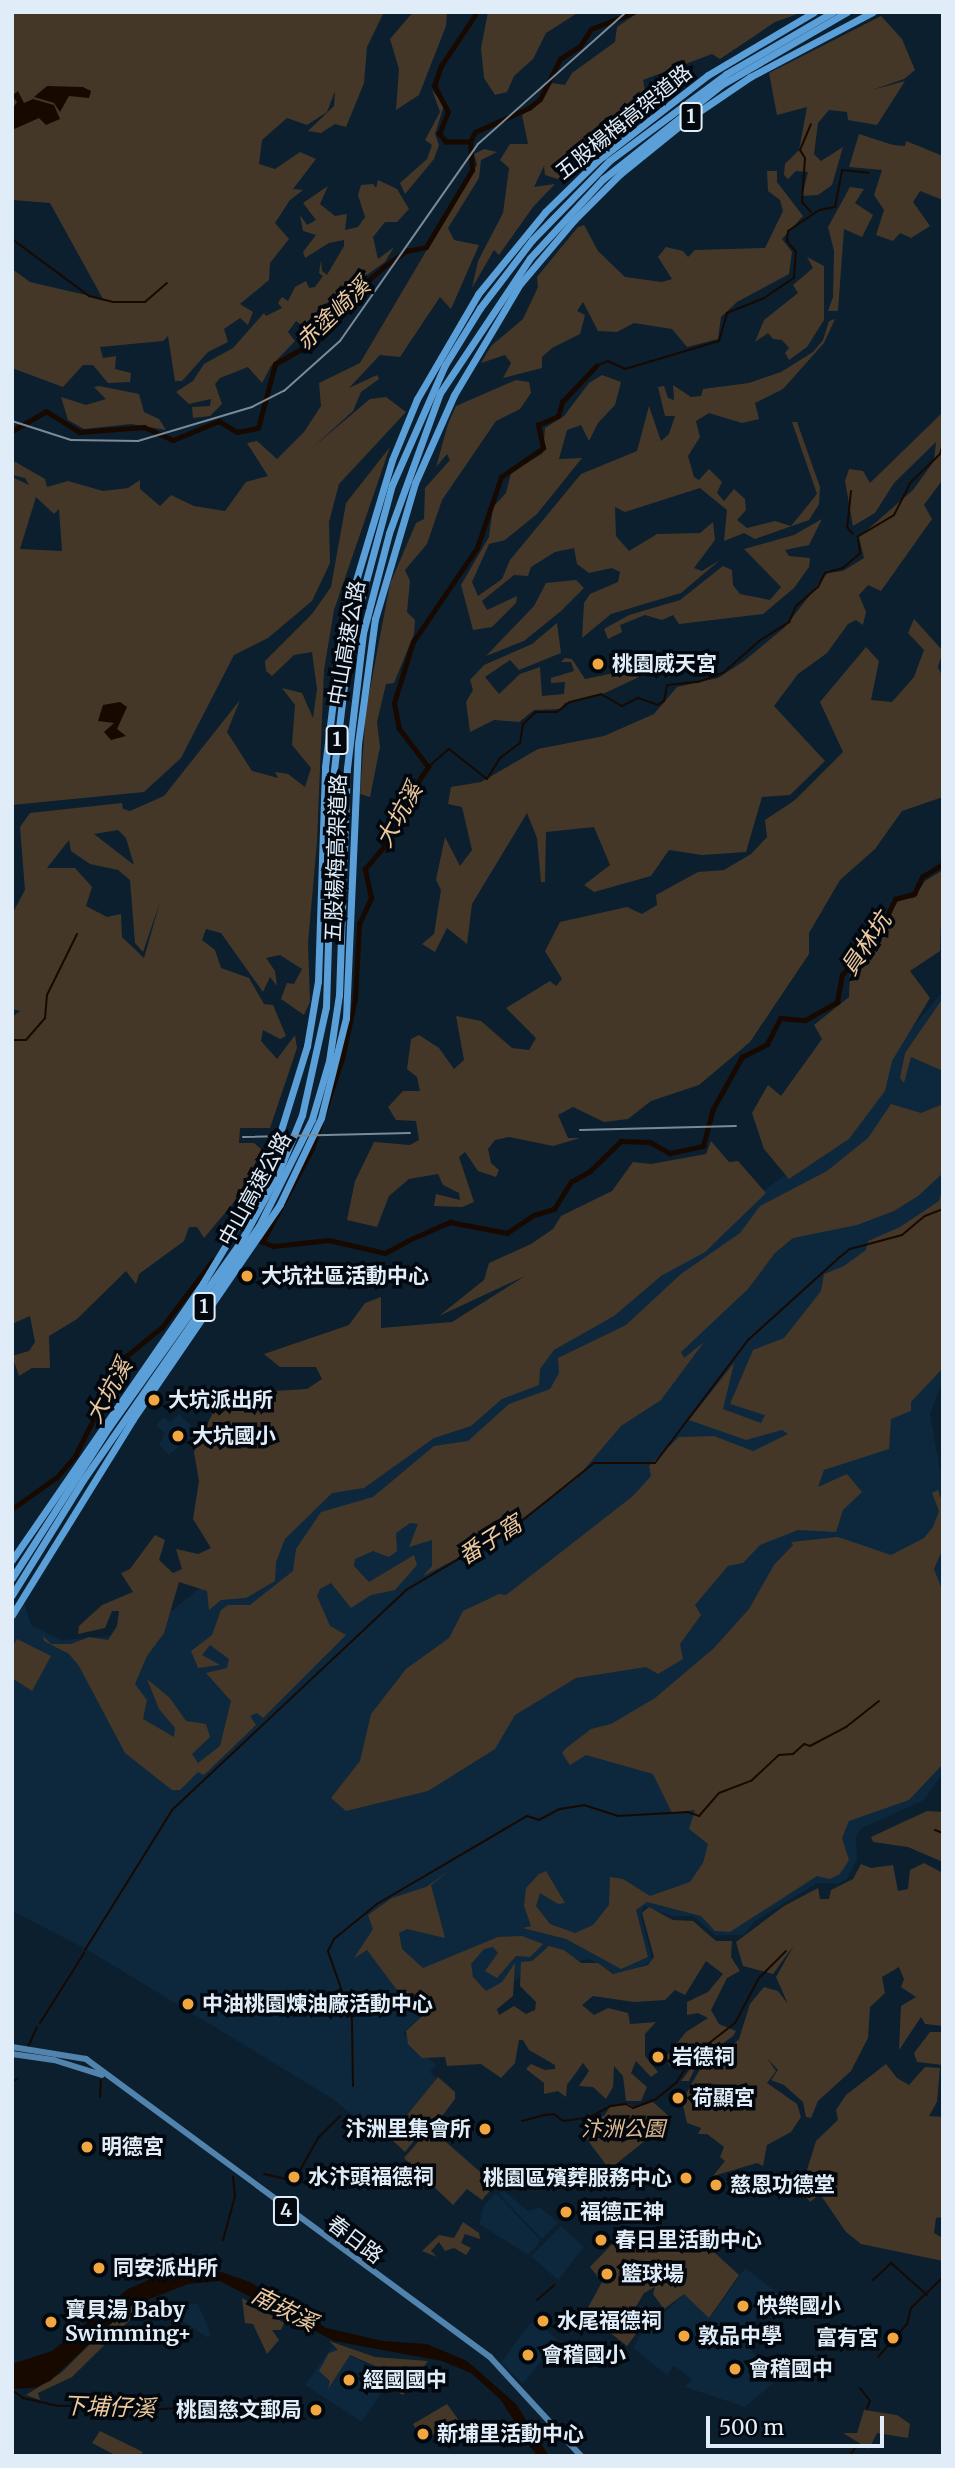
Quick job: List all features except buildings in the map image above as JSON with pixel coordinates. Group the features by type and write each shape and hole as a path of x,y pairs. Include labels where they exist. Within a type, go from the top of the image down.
{"highway":[{"name":"五股楊梅高架道路","path":"12,1560 203,1283 253,1200 278,1143 307,1046 318,981 325,767 342,627 392,460 423,387 478,294 510,253 597,161 708,75 814,12"},
{"path":"802,27 824,12"},
{"name":"中山高速公路","path":"12,1578 109,1427 240,1243 274,1183 302,1115 326,1007 333,778 349,644 392,485 445,365 531,240 609,161 699,91 802,27 833,12"},
{"name":"中山高速公路","path":"12,1595 105,1447 259,1226 312,1119 329,1061 339,995 347,768 363,633 389,533 440,393 499,300 583,198 697,102 847,12"},
{"name":"五股楊梅高架道路","path":"12,1615 133,1419 250,1251 310,1145 330,1091 345,1018 354,809 375,620 390,560 432,442 475,356 538,261 620,174 688,119 782,57 871,12"},
{"path":"814,31 871,12"}],"main road":[{"name":"4","path":"12,2052 84,2063 101,2071 156,2112"},
{"name":"4","path":"12,2052 84,2063 156,2112"},
{"name":"4","path":"12,2052 64,2063 84,2063"},
{"name":"4","path":"54,2058 64,2063"},
{"name":"春日路","path":"156,2112 503,2372 579,2456"}],"shaded area":[{"path":"943,991 943,1380 930,1414 943,1486 943,1773 924,1800 862,1828 856,1836 857,1860 847,1879 838,1884 817,1883 755,1921 744,1935 715,1935 693,1916 671,1916 644,1906 641,1916 653,1962 622,1973 613,1973 590,1959 526,1972 473,2013 427,2011 403,2033 436,2065 430,2072 437,2079 385,2141 330,2097 86,1949 12,1911 12,1619 23,1599 31,1625 61,1640 109,1636 159,1621 322,1489 588,1322 798,1165"},
{"name":"大坑國小","path":"179,1414 197,1431 169,1455 159,1445 165,1433 156,1425 164,1417 170,1423"},
{"path":"503,2190 528,2211 540,2207 558,2223 542,2239 499,2194"},
{"path":"496,2193 541,2241 528,2255 479,2224 484,2205"},
{"path":"561,2226 584,2247 558,2280 531,2256"},
{"path":"745,2268 778,2293 741,2338 777,2380 745,2407 685,2387 692,2379 674,2366 667,2375 633,2348 641,2334 684,2294 710,2318"},
{"path":"186,2304 198,2304 211,2334 208,2338 177,2317"},
{"name":"會稽國小","path":"530,2323 539,2323 557,2340 523,2384 501,2363"},
{"name":"經國國中","path":"332,2347 393,2376 362,2422 305,2385"}],"green space":[{"path":"12,12 384,12 367,47 364,83 346,127 335,124 321,133 308,131 334,106 335,91 327,112 307,125 287,118 262,140 259,164 275,169 300,152 316,159 293,189 303,190 290,200 275,223 289,239 270,263 269,280 240,304 253,312 248,325 240,318 224,329 228,342 208,352 182,381 175,381 168,336 163,341 100,347 103,358 116,356 115,369 131,373 130,382 108,383 93,365 83,365 63,387 12,368 12,269 30,282 103,299 50,203 12,200"},
{"path":"413,12 447,12 446,26 419,95 396,110 399,69 390,39"},
{"path":"488,12 579,12 546,33 533,59 514,76 507,92 495,95 484,78 481,48"},
{"path":"639,12 803,12 775,22 720,59 712,54 643,80 648,106 653,107 561,180 545,175 544,166 534,187 555,184 533,207 499,255 494,250 472,288 478,261 503,213 509,168 500,160 510,144 528,144 522,115 542,101 552,83 565,85 572,73 615,42 617,27"},
{"path":"881,16 902,39 915,70 904,79 872,90 905,81 877,125 848,120 847,112 829,110 818,123 814,154 821,161 843,147 832,185 818,195 802,196 808,172 796,171 788,179 784,175 785,164 799,150 807,107 777,115 769,73"},
{"path":"432,90 444,105 435,134 439,145 434,159 405,194 400,183 427,159 432,145 425,140 440,112"},
{"path":"859,134 893,145 905,146 906,141 943,156 943,200 920,191 913,202 930,226 911,238 900,233 893,241 876,235 884,210 874,195 882,170 849,167"},
{"path":"484,149 497,152 481,160 479,178 448,228 454,240 479,245 451,309 440,297 400,357 380,355 349,388 377,375 379,379 361,392 353,411 312,448 370,399 386,397 406,412 339,484 329,522 330,563 312,601 268,638 234,655 181,758 144,792 12,805 12,477 29,485 25,478 12,475 12,460 45,479 47,487 68,481 103,491 128,488 140,480 140,489 160,506 171,495 194,506 225,511 246,482 268,476 247,443 257,441 277,459 304,432 321,406 319,383 360,363 477,165 474,154","holes":["36,497 54,514 59,509 62,551 20,549"]},
{"path":"767,171 777,171 777,182 803,216 782,239 792,252 789,274 737,302 721,317 718,339 687,347 672,329 634,323 617,332 598,331 583,302 577,311 585,315 580,334 552,348 542,357 542,368 503,378 511,363 505,355 481,363 491,346 523,319 538,287 537,277 578,227 584,225 598,251 625,277 662,282 672,279 658,257 666,247 683,251 688,257 695,250 765,248 783,211 780,200 768,191"},
{"path":"378,180 397,189 409,209 397,222 385,222 373,237 378,259 394,247 385,262 317,310 309,330 296,321 288,332 295,341 271,366 262,383 248,367 220,378 215,384 222,404 210,416 193,418 192,407 210,406 211,399 189,404 176,392 193,381 204,364 233,348 264,313 266,316 282,308 278,303 282,297 288,301 295,287 306,281 309,288 315,287 323,276 319,273 321,260 322,271 327,275 344,246 344,240 329,243 305,258 303,252 316,235 303,231 300,215 307,225 316,220 303,203 328,186 320,204 335,216 347,214 345,230 358,227 365,217 358,195 361,185 373,184 376,188"},
{"path":"850,187 864,189 855,203 873,215 862,237 844,229 838,311 828,311 833,297 834,251 828,227"},
{"path":"807,257 824,266 824,320 807,347 789,360 785,353 789,348 782,340 773,339 768,333 755,342 764,320 798,293 793,285 813,268"},
{"path":"835,319 824,343 783,389 755,403 759,419 742,423 709,413 696,421 700,437 688,456 694,477 699,480 709,469 722,482 717,493 724,501 734,489 745,499 746,510 737,520 747,528 775,521 791,526 817,494 792,422 797,422 820,487 819,504 809,520 755,539 744,533 724,541 727,510 700,488 625,512 615,507 616,536 629,551 657,534 700,533 713,522 715,540 694,568 702,571 720,560 681,593 611,614 582,638 584,603 590,594 618,582 620,572 612,568 589,573 577,564 574,548 555,552 531,567 528,576 514,575 482,601 487,610 517,596 516,603 492,627 473,630 461,585 489,537 493,507 506,493 511,473 543,453 545,428 564,416 589,383 602,375 621,382 615,405 598,423 589,441 581,425 567,430 559,459 582,458 537,514 505,540 489,544 472,582 478,596 502,579 510,560 581,474 637,451 649,406 661,441 669,434 675,416 665,416 658,387 664,386 668,398 674,400 673,385 691,397 701,396 703,389 749,383 781,372 813,352 823,340 829,321"},
{"path":"516,380 529,382 531,393 520,409 496,421 442,500 427,544 405,570 410,581 407,612 415,620 414,634 394,683 386,684 377,722 380,747 370,797 360,794 366,710 390,584 416,523 424,519 425,488 450,460 447,454 436,467 448,424 456,406"},
{"path":"94,387 139,394 144,412 159,419 166,430 131,424 84,429 68,420 61,397 86,405 106,399"},
{"path":"943,412 943,479 924,505 932,519 881,591 868,585 859,595 866,612 863,625 856,620 848,624 827,653 798,674 774,706 825,761 790,795 762,797 746,852 702,855 669,850 651,876 594,892 584,885 610,865 594,827 546,832 545,882 541,882 537,838 527,813 472,904 467,944 447,928 435,952 422,944 434,934 441,890 436,880 445,837 460,866 472,850 462,807 448,804 451,787 481,782 538,749 604,736 654,714 677,687 718,678 744,661 785,627 827,573 843,571 864,558 859,537 913,490 934,461 936,442 894,483 875,513 853,526 845,481 849,469 863,471 870,483"},
{"path":"390,447 334,610 324,670 317,842 308,943 310,1002 304,1015 281,999 287,983 294,984 302,969 280,955 266,958 275,971 277,986 270,977 263,992 221,933 206,929 202,940 215,950 221,968 249,978 264,1004 273,1005 286,1036 280,1039 263,1030 261,1041 277,1059 295,1035 297,1048 270,1128 240,1128 239,1143 254,1143 262,1150 240,1195 204,1238 197,1227 189,1227 184,1241 139,1274 136,1284 126,1271 77,1319 49,1336 50,1368 32,1368 19,1376 12,1356 29,1351 35,1342 30,1316 12,1324 12,1017 20,1011 12,1009 12,914 25,890 20,827 30,813 122,803 123,809 130,811 164,796 240,700 227,732 252,771 278,778 275,772 288,774 305,787 311,768 292,745 295,705 282,688 302,693 313,718 317,689 312,652 294,655 272,676 266,671 265,661 312,614 331,587 346,503","holes":["118,830 126,838 134,865 94,834","69,840 71,851 90,864 118,870 130,880 135,943 143,952 160,902 144,958 122,937 121,914 107,917 86,906 92,887 75,868 47,868"]},
{"path":"822,519 809,545 785,550 789,556 810,558 809,567 794,588 763,614 679,624 673,615 662,620 645,615 620,625 622,632 608,639 604,629 629,615 680,600 723,566 732,570 733,585 740,594 770,600 781,587 744,549 794,535"},
{"path":"576,580 584,588 561,611 524,641 486,656 534,606 546,583"},
{"path":"914,619 943,651 938,667 943,678 943,797 902,811 875,849 840,880 809,933 809,954 750,1042 699,1085 651,1101 628,1119 604,1122 573,1107 558,1115 568,1138 580,1138 553,1146 509,1137 495,1140 488,1149 491,1163 499,1170 496,1177 478,1171 465,1152 459,1157 474,1202 462,1207 434,1206 436,1194 460,1200 459,1193 443,1185 438,1174 409,1179 389,1196 377,1227 347,1220 355,1181 374,1142 410,1145 419,1140 416,1121 396,1120 388,1107 403,1091 420,1091 417,1077 407,1069 411,1039 419,1035 439,1048 454,1069 464,1060 456,1016 481,1021 512,1048 529,1050 536,1038 506,1008 550,981 556,986 562,979 545,951 560,922 627,907 642,914 657,905 656,895 698,872 724,870 751,854 767,837 765,820 795,800 843,752 820,702 866,647 879,661 871,700 892,702 914,677 924,650 908,633"},
{"path":"557,623 561,653 519,670 510,660 485,677 499,694 520,674 540,667 542,696 564,694 565,682 551,683 551,678 574,671 571,662 561,662 565,658 572,659 585,679 624,671 622,655 639,677 605,693 565,703 560,709 534,710 519,722 494,720 470,732 466,702 473,690 470,680 484,665 532,644"},
{"path":"943,870 940,951 910,971 930,998 892,1061 885,1091 849,1139 789,1179 764,1149 752,1113 768,1085 781,1096 822,1039 814,1025 849,997 850,973 879,936 898,899 914,898 925,881"},
{"path":"943,998 943,1071 911,1057 904,1083 900,1078 905,1053"},
{"path":"891,1104 921,1113 943,1104 943,1173 918,1196 894,1211 857,1225 793,1238 775,1253 748,1289 681,1352 684,1358 704,1342 661,1400 621,1426 576,1479 493,1540 423,1576 432,1566 432,1540 409,1547 418,1524 410,1523 396,1533 397,1551 389,1557 373,1551 355,1559 354,1566 369,1582 414,1555 417,1565 395,1590 371,1595 351,1608 331,1583 320,1589 317,1596 330,1626 346,1635 263,1718 257,1713 250,1716 256,1725 204,1775 198,1772 180,1790 172,1790 125,1753 79,1666 69,1654 44,1641 43,1636 51,1644 71,1644 89,1637 108,1640 117,1626 119,1611 112,1611 105,1628 78,1634 79,1626 102,1605 133,1592 121,1573 130,1569 155,1535 165,1540 159,1560 173,1573 182,1569 176,1549 198,1554 211,1548 193,1519 199,1481 194,1452 218,1402 240,1393 307,1389 322,1379 316,1367 280,1367 264,1354 349,1325 365,1303 381,1297 381,1328 452,1322 525,1276 439,1316 484,1280 489,1263 531,1244 553,1229 561,1216 612,1191 633,1162 651,1164 706,1154 711,1141 729,1162 738,1161 766,1193 705,1252 661,1276 614,1316 554,1350 540,1369 539,1385 502,1399 471,1426 434,1438 364,1488 332,1493 285,1539 276,1562 275,1581 246,1598 221,1600 209,1610 207,1591 179,1582 164,1633 147,1656 135,1684 147,1700 143,1719 174,1737 175,1728 159,1709 147,1679 170,1698 186,1721 206,1724 210,1737 192,1754 198,1763 220,1746 231,1701 206,1673 227,1668 229,1659 210,1645 202,1655 220,1665 198,1668 191,1651 212,1635 221,1610 228,1605 250,1605 293,1571 296,1549 321,1512 373,1497 434,1446 468,1441 509,1404 550,1389 559,1373 558,1358 626,1325 681,1274 740,1233 760,1206 827,1171 868,1138"},
{"path":"943,1187 943,1368 911,1402 911,1411 891,1419 889,1449 824,1470 818,1487 847,1474 862,1492 843,1510 836,1532 798,1530 760,1545 743,1563 728,1566 695,1605 701,1615 680,1644 683,1659 658,1674 646,1667 576,1678 515,1715 495,1749 428,1791 346,1811 331,1798 360,1761 371,1714 406,1669 449,1638 463,1611 499,1594 506,1595 633,1496 651,1476 649,1466 679,1437 714,1436 753,1451 788,1434 782,1430 746,1440 689,1420 734,1363 723,1409 761,1423 765,1415 730,1404 753,1350 784,1338 821,1291 824,1274 844,1266 866,1250 868,1241 900,1227 939,1201"},
{"path":"938,1490 943,1505 943,1548 934,1569 943,1592 943,1764 909,1800 849,1821 842,1838 849,1860 840,1874 830,1879 817,1876 730,1932 715,1931 701,1916 647,1902 636,1910 648,1957 621,1969 566,1939 523,1928 531,1926 524,1906 526,1888 539,1874 546,1871 565,1903 558,1904 540,1893 536,1906 550,1924 575,1933 593,1925 609,1905 610,1877 623,1879 650,1896 690,1882 703,1863 708,1844 689,1829 695,1810 672,1813 653,1774 586,1755 570,1765 562,1753 565,1749 591,1729 611,1724 655,1698 714,1648 749,1609 774,1565 793,1545 791,1542 838,1537 891,1555 924,1538 933,1527 939,1511 932,1493"},
{"path":"17,1639 51,1656 32,1691 12,1678 12,1647"},
{"path":"927,1811 943,1812 943,1862 908,1847 873,1842 871,1837"},
{"path":"924,1863 943,1873 943,2026 925,2024 921,2017 899,2050 901,2006 916,1997 901,1987 904,1979 899,1967 882,1977 885,1993 870,2007 868,2038 851,2071 818,2101 811,2118 806,2117 803,2102 784,2085 771,2080 778,2070 767,2058 776,2071 767,2083 797,2104 801,2117 791,2132 767,2145 763,2166 757,2163 713,2176 725,2161 720,2157 724,2147 707,2134 698,2134 701,2128 687,2123 682,2101 704,2062 711,2059 708,2069 739,2039 750,2004 764,1987 778,1991 788,2004 776,1977 794,1945 773,1974 743,1966 736,1942 784,1906 818,1888 820,1899 829,1899 831,1890 853,1879 861,1864 871,1868 893,1865 898,1891 908,1889 910,1870"},
{"path":"452,1869 431,1885 445,1938 407,1929 399,1933 402,1949 423,1968 498,1937 522,1936 543,1944 530,1957 516,1956 497,1978 485,1971 498,1953 493,1947 484,1949 471,1964 473,1977 486,1991 502,1982 515,1963 513,1996 497,2009 499,2015 514,2006 526,2014 535,2010 536,2002 520,1986 521,1962 532,1961 549,1946 564,1950 581,1963 598,1963 613,1974 648,1965 654,1957 642,1913 649,1907 673,1920 693,1921 716,1941 732,1941 731,1957 740,1971 727,1978 711,2010 719,2024 736,2031 698,2062 689,2081 681,2081 697,2060 689,2051 682,2049 670,2066 665,2058 686,2032 708,2018 698,2013 687,2015 687,2002 708,1992 723,1974 706,1961 685,1995 675,1990 665,2000 634,2002 593,1996 582,2005 594,2015 608,2008 628,2013 630,2024 656,2022 645,2034 645,2056 658,2072 651,2077 636,2061 631,2073 647,2087 641,2101 626,2101 623,2076 614,2066 613,2087 606,2099 593,2087 579,2086 589,2071 583,2063 567,2085 566,2097 558,2091 544,2094 544,2083 526,2069 531,2064 545,2070 555,2069 555,2065 529,2050 523,2040 519,2040 515,2063 501,2078 481,2064 447,2066 445,2057 422,2058 408,2044 406,2031 433,2006 409,2006 367,1950 354,1958 373,1929 368,1915 392,1898 426,1887"},
{"path":"930,2032 943,2032 943,2065 917,2062 914,2053"},
{"path":"886,2064 897,2078 909,2085 925,2067 940,2068 937,2102 929,2116 943,2117 943,2217 936,2218 934,2233 943,2238 943,2261 861,2244 846,2232 820,2194 810,2202 801,2189 816,2141 838,2120 836,2110 846,2095"},
{"path":"438,2077 455,2092 455,2099 433,2128 427,2124 405,2152 389,2137"},
{"name":"汴洲公園","path":"653,2102 672,2119 611,2168 607,2166 583,2134 591,2118 604,2116 610,2107 629,2104 635,2108"},
{"path":"430,2128 495,2185 482,2200 467,2189 453,2205 404,2158"},
{"path":"463,2222 479,2233 480,2239 465,2234 461,2243 471,2248 466,2255 454,2248 445,2251 439,2242 431,2251 437,2257 422,2251 439,2235 454,2238"},
{"path":"651,2226 679,2244 692,2232 739,2275 709,2318 684,2294 664,2309 653,2294 655,2287 644,2293 634,2310 645,2322 627,2346 585,2313 602,2282 590,2267 618,2238 640,2244 645,2240 641,2235"},
{"path":"242,2298 284,2323 281,2330 272,2330 279,2340 267,2354 253,2324 245,2323"},
{"path":"140,2301 145,2305 72,2377 38,2393 40,2400 26,2395 61,2373 124,2310"},
{"path":"329,2341 375,2357 428,2361 403,2395 386,2386 391,2373 350,2355 328,2389 330,2381 319,2371 329,2353 338,2350"},
{"path":"447,2404 458,2419 423,2441 413,2424"},
{"path":"864,2410 897,2415 910,2424 908,2438 877,2433 869,2449 843,2433 857,2433"},
{"path":"100,2431 143,2452 140,2456 117,2456 92,2443"}],"water":[{"path":"47,86 83,87 91,91 89,98 69,96 60,112 54,103 34,97"},
{"path":"18,91 24,103 33,99 54,105 60,119 46,125 39,118 12,130 12,109 17,102 12,96"},
{"path":"120,702 127,707 117,729 126,736 111,740 104,732 114,723 98,721 103,705"},
{"name":"南崁溪","path":"201,2265 250,2282 326,2328 383,2341 427,2344 467,2361 516,2404 549,2456 537,2456 500,2399 471,2373 442,2361 334,2341 220,2281 188,2284 129,2307 50,2381 35,2388 12,2389 12,2364 52,2351 128,2289 164,2273"}],"waterway":[{"path":"470,142 446,142 439,134 448,112 434,86 441,66 477,12"},
{"name":"赤塗崎溪","path":"12,431 46,411 79,432 144,427 173,440 219,421 237,432 258,428 275,364 308,345 326,316 385,266 406,251 426,247 472,170 470,142 475,132 529,108 540,99 560,59 580,46 591,29 634,12"},
{"path":"811,124 800,150 805,158 802,202 811,212"},
{"path":"596,366 608,361 625,369 719,341 727,313 764,298 794,278 796,252 787,241 788,231 819,210 835,207 842,170 869,173"},
{"path":"12,239 89,296 113,302 145,302 167,283"},
{"name":"大坑溪","path":"263,1241 312,1149 342,1059 355,999 359,924 371,898 365,869 385,845 394,816 428,767 399,729 394,703 413,642 477,548 501,477 543,448 538,425 558,416 562,402 596,366"},
{"path":"857,537 894,515 911,482 940,454 943,443"},
{"path":"851,491 847,527 853,534"},
{"path":"428,767 449,749 487,779 500,758 520,743 523,724 536,712 557,712 570,702 601,694 622,706 638,698 658,705 664,701 667,685 698,682 723,673 759,641 789,622 796,606 818,587 825,573 843,568 860,553 858,539"},
{"name":"員林坑","path":"411,1239 450,1222 507,1233 534,1215 554,1209 571,1182 590,1171 621,1141 650,1142 670,1153 703,1146 713,1109 742,1057 767,1044 780,1018 805,1020 837,1002 842,975 881,928 895,899 914,894 922,877 943,864"},
{"path":"12,1040 26,1040 45,1018 47,995 77,934"},
{"path":"12,1048 12,1061"},
{"name":"番子窩","path":"85,1950 172,1810 406,1590 518,1524 594,1463 655,1463 748,1340 840,1257 850,1249 902,1235 925,1216 943,1209"},
{"name":"員林坑","path":"260,1241 274,1246 329,1240 385,1253 408,1241"},
{"name":"大坑溪","path":"12,1509 57,1477 75,1456 124,1358 162,1327 213,1260"},
{"path":"353,2086 352,2020 328,1951 334,1939 377,1904 527,1816 539,1820 560,1809 584,1805 617,1816 688,1812 699,1816 719,1793 751,1781 779,1755 793,1754 804,1744 810,1746 846,1727 879,1701"},
{"path":"935,1830 943,1833"},
{"path":"522,2121 554,2114 563,2121 590,2117 611,2106 626,2104 633,2108 656,2099 676,2083 695,2054 735,2023 759,1978 786,1951"},
{"name":"番子窩","path":"40,2023 84,1953"},
{"name":"番子窩","path":"28,2047 37,2027"},
{"name":"番子窩","path":"12,2082 17,2079"},
{"path":"100,2097 101,2080"},
{"path":"298,2174 318,2138 340,2116"},
{"path":"264,2174 290,2180"},
{"path":"223,2240 235,2196 233,2177"},
{"path":"873,2280 891,2263 927,2295"},
{"path":"878,2357 907,2324 911,2308 943,2277"},
{"path":"537,2300 554,2285"},
{"path":"860,2388 870,2401 867,2408"},
{"name":"下埔仔溪","path":"12,2390 23,2398 58,2406 124,2405 136,2410 210,2407"},
{"name":"下埔仔溪","path":"253,2411 305,2419"},
{"path":"850,2456 857,2445"}],"railway":[{"path":"12,421 71,440 138,441 252,407 284,391 340,341 478,144 626,12"},
{"path":"580,1130 736,1126"},
{"path":"243,1137 410,1133"}],"place":[{"name":"桃園威天宮","path":"598,664"},
{"name":"大坑社區活動中心","path":"247,1276"},
{"name":"大坑派出所","path":"154,1400"},
{"name":"大坑國小","path":"178,1436"},
{"name":"中油桃園煉油廠活動中心","path":"188,2004"},
{"name":"岩德祠","path":"658,2057"},
{"name":"荷顯宮","path":"678,2098"},
{"name":"汴洲里集會所","path":"485,2129"},
{"name":"明德宮","path":"87,2147"},
{"name":"水汴頭福德祠","path":"294,2177"},
{"name":"桃園區殯葬服務中心","path":"686,2178"},
{"name":"慈恩功德堂","path":"716,2185"},
{"name":"福德正神","path":"566,2212"},
{"name":"春日里活動中心","path":"601,2240"},
{"name":"同安派出所","path":"99,2268"},
{"name":"籃球場","path":"607,2274"},
{"name":"快樂國小","path":"743,2306"},
{"name":"水尾福德祠","path":"543,2321"},
{"name":"寶貝湯 Baby Swimming+","path":"51,2322"},
{"name":"敦品中學","path":"684,2336"},
{"name":"富有宮","path":"893,2338"},
{"name":"會稽國小","path":"528,2355"},
{"name":"會稽國中","path":"735,2369"},
{"name":"經國國中","path":"349,2380"},
{"name":"桃園慈文郵局","path":"316,2410"},
{"name":"新埔里活動中心","path":"423,2434"}]}
